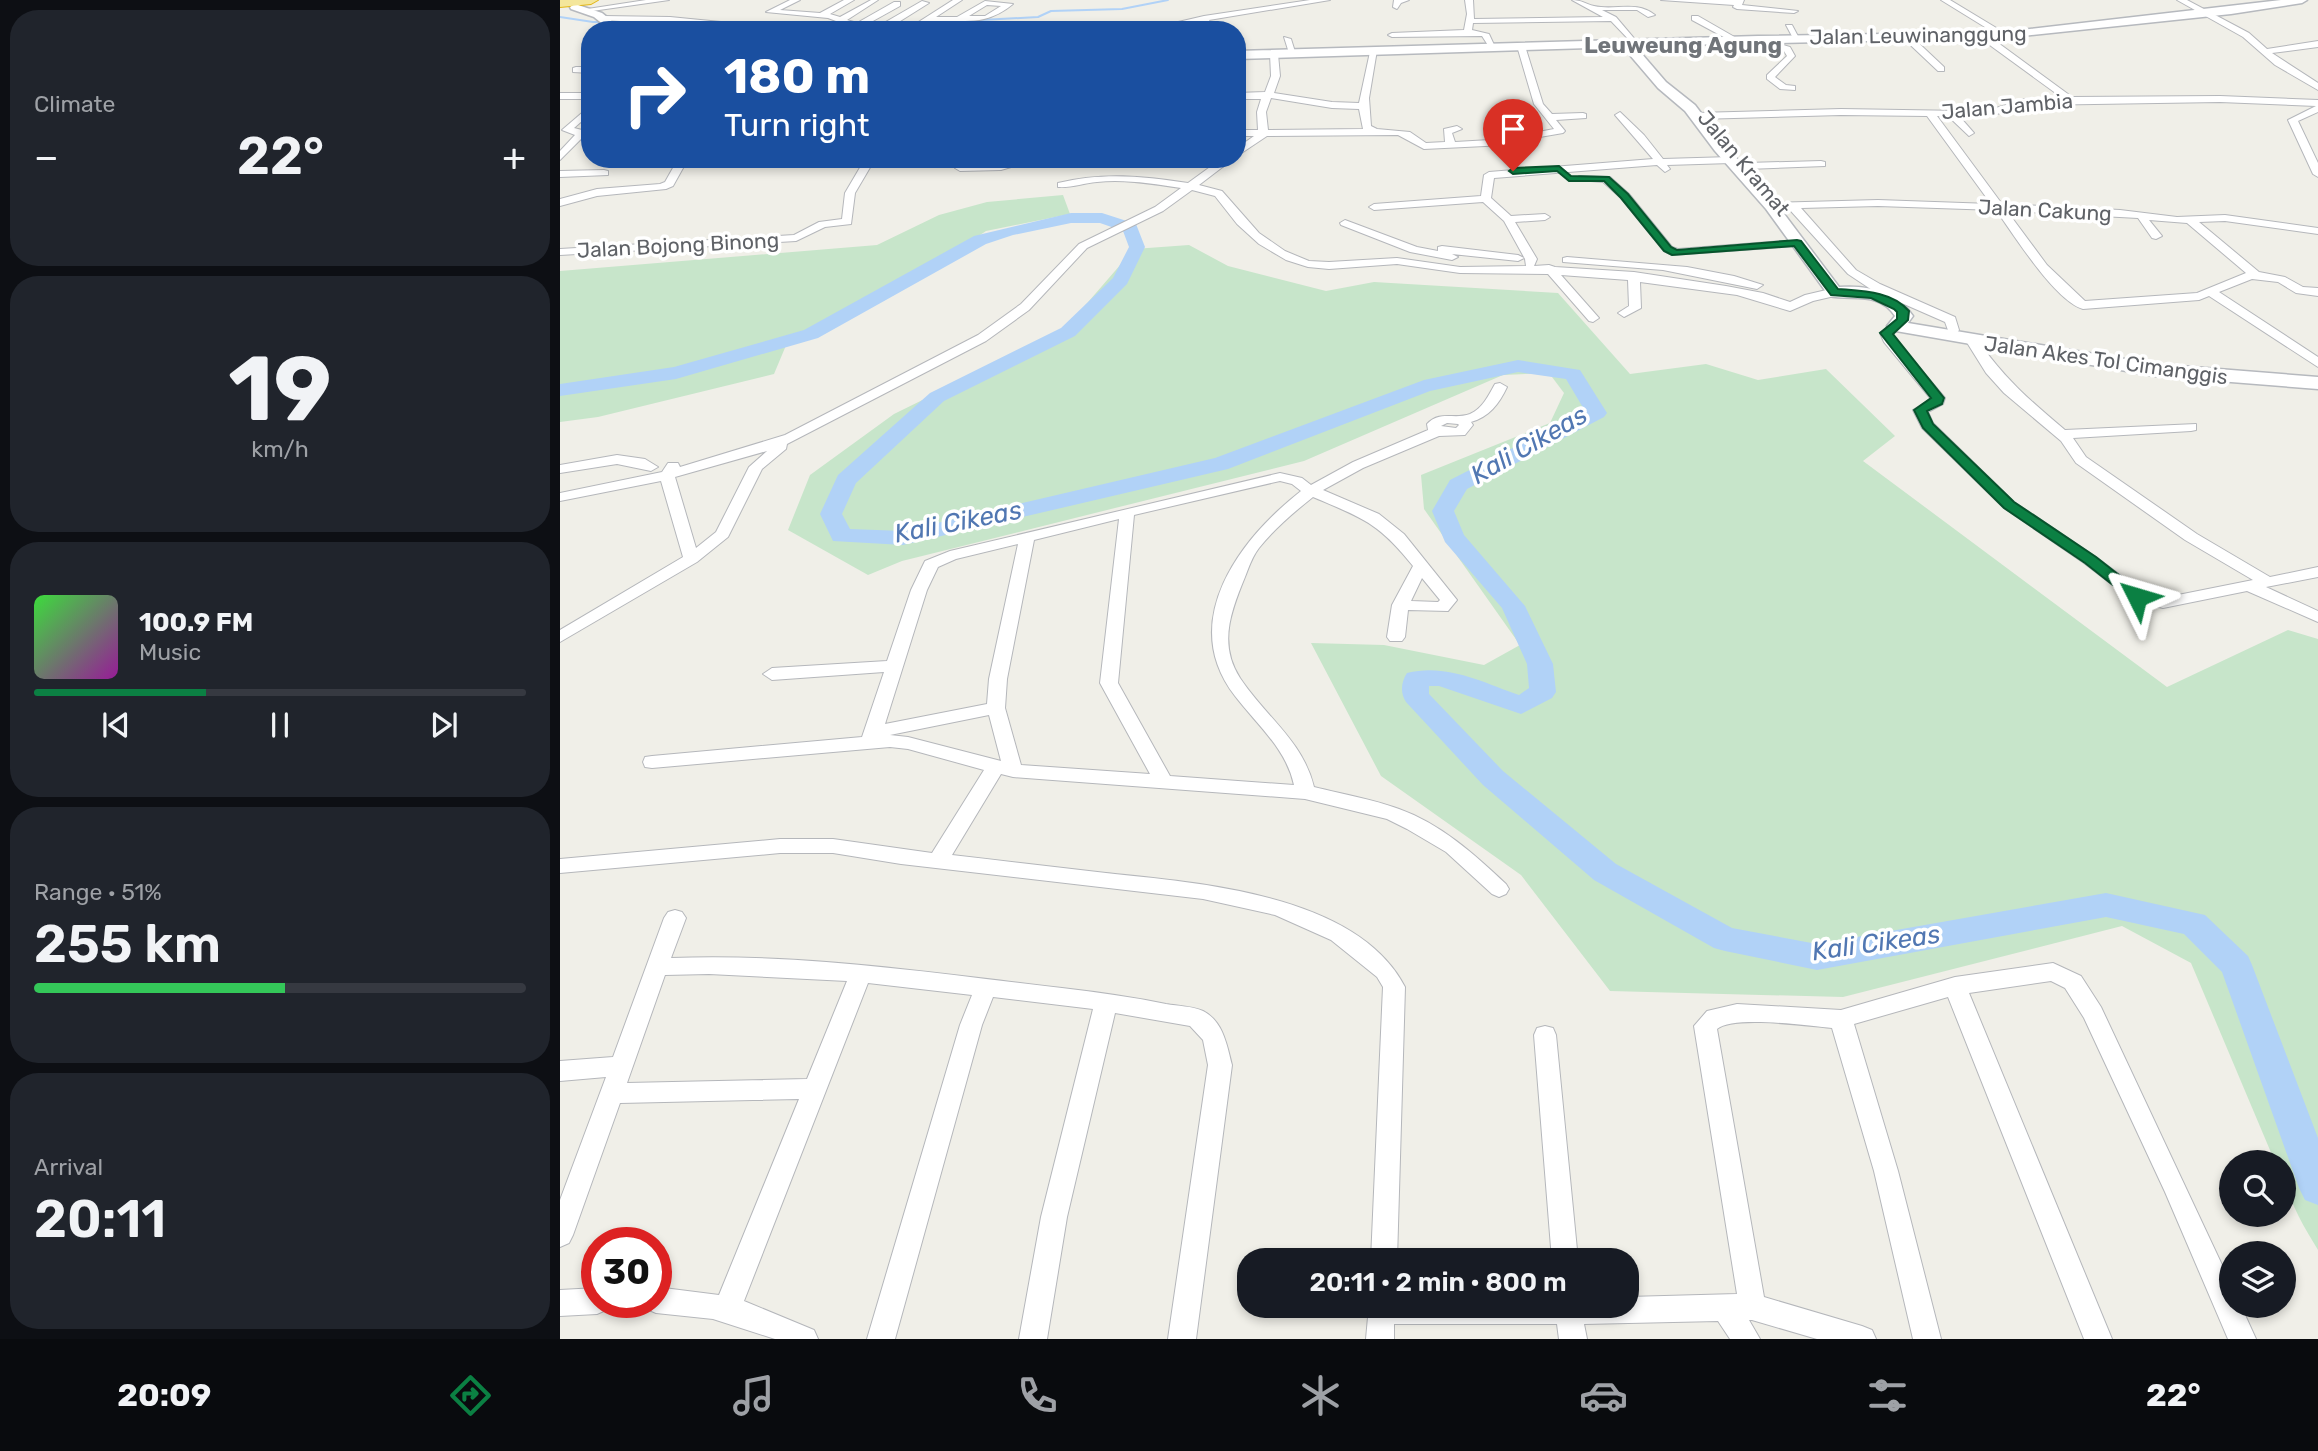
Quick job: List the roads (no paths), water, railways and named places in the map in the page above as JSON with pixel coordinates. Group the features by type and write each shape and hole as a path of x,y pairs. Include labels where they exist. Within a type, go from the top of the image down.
{"highway":[{"path":"560,4 584,6"}],"main road":[{"name":"Jalan Leuwinanggung","path":"1246,55 1758,39 1793,33 2004,35 2302,0"},
{"path":"584,6 604,20"},
{"name":"Jalan Kramat","path":"1631,42 1662,85 1700,116 1781,205 1840,292"},
{"name":"Jalan Kramat","path":"1700,116 1731,160 1781,205 1797,243 1840,292"},
{"path":"1840,292 1874,295 1892,302 1903,311 1899,323"},
{"name":"Jalan Akes Tol Cimanggis","path":"1899,323 2151,364 2312,380"},
{"name":"Jalan Akes Tol Cimanggis","path":"1899,323 1972,341 2155,370 2312,380"}],"street":[{"path":"584,6 665,0"},
{"path":"796,0 770,12 821,15 843,21"},
{"path":"821,15 850,0"},
{"path":"924,21 958,0"},
{"path":"1190,21 1326,0"},
{"path":"1397,7 1397,2 1405,0"},
{"path":"1468,32 1472,8 1469,0"},
{"path":"1576,0 1597,8 1613,19 1631,42"},
{"path":"1665,0 1740,1 1737,7 1794,11"},
{"path":"1945,0 2004,35"},
{"path":"2181,0 2246,35 2278,63 2318,87"},
{"path":"840,20 875,1"},
{"path":"943,21 987,18 1009,4 985,2 959,19"},
{"path":"896,21 925,3"},
{"path":"866,21 897,4"},
{"path":"793,15 813,5"},
{"path":"1597,8 1639,8 1651,15"},
{"path":"1695,18 1734,39"},
{"path":"1470,21 1613,19"},
{"path":"604,20 693,21"},
{"path":"1392,35 1484,33 1490,47"},
{"path":"1536,34 1540,46"},
{"path":"1906,36 1941,69"},
{"path":"1983,36 1998,52 2031,71 2070,100"},
{"path":"1758,39 1787,49 1791,56 1770,77 1783,86 1792,88"},
{"path":"1287,40 1293,53"},
{"path":"2265,51 2318,44"},
{"path":"1521,46 1539,104 1560,131 1531,136 1536,155"},
{"path":"1374,52 1368,80 1363,87 1366,127 1377,133"},
{"path":"1264,133 1259,119 1266,93 1274,84 1276,74 1270,54"},
{"path":"576,70 581,70"},
{"path":"1246,95 1266,93 1332,105 1364,106"},
{"path":"560,96 581,96"},
{"name":"Jalan Jambia","path":"1700,116 1841,111 1952,114 1997,111 2025,102 2070,100 2249,99 2318,103"},
{"path":"2318,108 2293,120 2318,174"},
{"path":"1929,112 2043,267 2076,302 2083,304 2186,297 2210,292 2251,275 2281,279 2300,290 2318,292"},
{"path":"1952,114 1969,133"},
{"path":"1620,115 1641,137 1662,166"},
{"path":"564,130 581,116"},
{"path":"1549,117 1583,116"},
{"path":"1451,145 1447,131 1457,129"},
{"path":"560,157 580,135 579,132 564,130"},
{"path":"1246,133 1402,133 1424,146 1451,145 1536,155 1559,168 1569,178 1606,179 1625,196 1668,249 1676,253 1797,243"},
{"path":"1246,146 1264,133"},
{"path":"1486,199 1489,175 1536,155"},
{"path":"1559,168 1662,166 1731,160"},
{"path":"1747,166 1821,164"},
{"path":"573,196 662,187 669,184 678,168"},
{"name":"Jalan Bojong Binong","path":"560,251 796,238 823,224 847,222 850,193 865,168"},
{"path":"560,497 667,475 785,434 855,404 982,338 1025,307 1069,258 1101,234 1143,216 1216,168"},
{"path":"560,174 604,173 594,187 560,203"},
{"path":"1062,185 1119,179 1218,192 1242,224 1281,253 1308,264 1333,266 1365,261 1400,261 1460,270 1620,267 1695,276 1805,300"},
{"path":"1374,207 1486,199 1508,219 1531,261 1548,268 1634,276 1736,291 1775,299 1790,307 1805,300 1840,292"},
{"name":"Jalan Cakung","path":"1781,205 1878,203 1998,207 2176,220 2246,220 2318,231"},
{"path":"1781,205 1852,272 1876,287 1951,320 1952,330"},
{"path":"2142,216 2156,236"},
{"path":"1508,219 1545,217"},
{"path":"2188,218 2217,245 2253,272 2251,275"},
{"path":"1350,221 1414,250 1476,260 1624,262 1666,267 1730,277 1805,300"},
{"path":"1548,268 1593,318"},
{"path":"1624,313 1635,308 1634,276"},
{"path":"2210,292 2318,363"},
{"path":"1899,323 1886,333 1888,338 1938,398 1938,401 1920,410 1927,425 2019,513 2147,601 2163,603 2318,572"},
{"path":"1972,341 1985,362 2009,390 2062,435 2081,460 2191,537 2266,581"},
{"path":"1305,792 1304,779 1295,758 1229,675 1221,651 1218,628 1221,610 1252,545 1311,491 1372,459 1438,431 1460,432 1465,425 1462,420 1492,406 1500,387"},
{"path":"2062,435 2191,427"},
{"path":"560,486 785,434"},
{"path":"560,637 570,628 691,559 723,534 756,467 785,434"},
{"path":"560,469 619,459 650,467"},
{"path":"667,475 677,461"},
{"path":"667,475 691,559"},
{"path":"872,736 893,666 930,564 950,556 1127,512 1280,477 1297,481 1311,491 1374,517 1398,537 1449,600 1448,604 1442,607 1400,605"},
{"path":"1127,512 1108,683 1164,782"},
{"path":"938,861 1004,769 996,708 998,679 1027,537"},
{"path":"1396,637 1400,605 1421,565"},
{"path":"2249,586 2318,617"},
{"path":"772,674 893,666"},
{"path":"652,762 872,736 996,708"},
{"path":"872,736 1004,769 1305,792 1393,814 1414,824 1453,847 1499,889"},
{"path":"560,866 833,846 938,861 1203,891 1279,908 1339,934 1385,971 1394,987 1384,1248"},
{"path":"560,1235 675,918"},
{"path":"657,967 709,965 861,973 1106,1002 1196,1018 1208,1028 1214,1038 1220,1065 1182,1339"},
{"path":"1752,1307 1705,1026 1715,1017 1737,1013 1841,1019 1955,986 2053,972 2073,982 2093,1013 2177,1191 2242,1339"},
{"path":"727,1309 861,973"},
{"path":"1955,986 2098,1339"},
{"path":"881,1339 968,1038 986,987"},
{"path":"1033,1339 1055,1217 1106,1002"},
{"path":"1841,1019 1886,1171 1927,1339"},
{"path":"1545,1035 1564,1248"},
{"path":"560,1071 621,1066"},
{"path":"612,1093 815,1089"},
{"path":"672,1301 727,1309 804,1339"},
{"path":"560,1303 581,1302"},
{"path":"1724,1307 1746,1339"},
{"path":"1639,1308 1752,1307 1862,1339"},
{"path":"1380,1339 1381,1318"},
{"path":"1570,1318 1573,1339"}],"waterway":[{"path":"964,21 1038,17 1051,11 1122,9 1168,0"},
{"path":"560,17 586,21"},
{"name":"Kali Cikeas","path":"560,390 676,373 811,334 980,240 1071,218 1102,218 1130,228 1137,247 1121,280 1068,332 937,397 846,480 831,514 841,536 903,538 1220,464 1424,386 1518,366 1573,374 1597,413 1458,485 1443,511 1453,537 1513,606 1540,664 1543,692 1521,705 1441,677 1416,679 1415,696 1493,778 1605,872 1725,939 1817,957 2106,905 2194,924 2236,965 2318,1188"}],"district":[{"name":"Leuweung Agung","path":"1683,45"}]}
